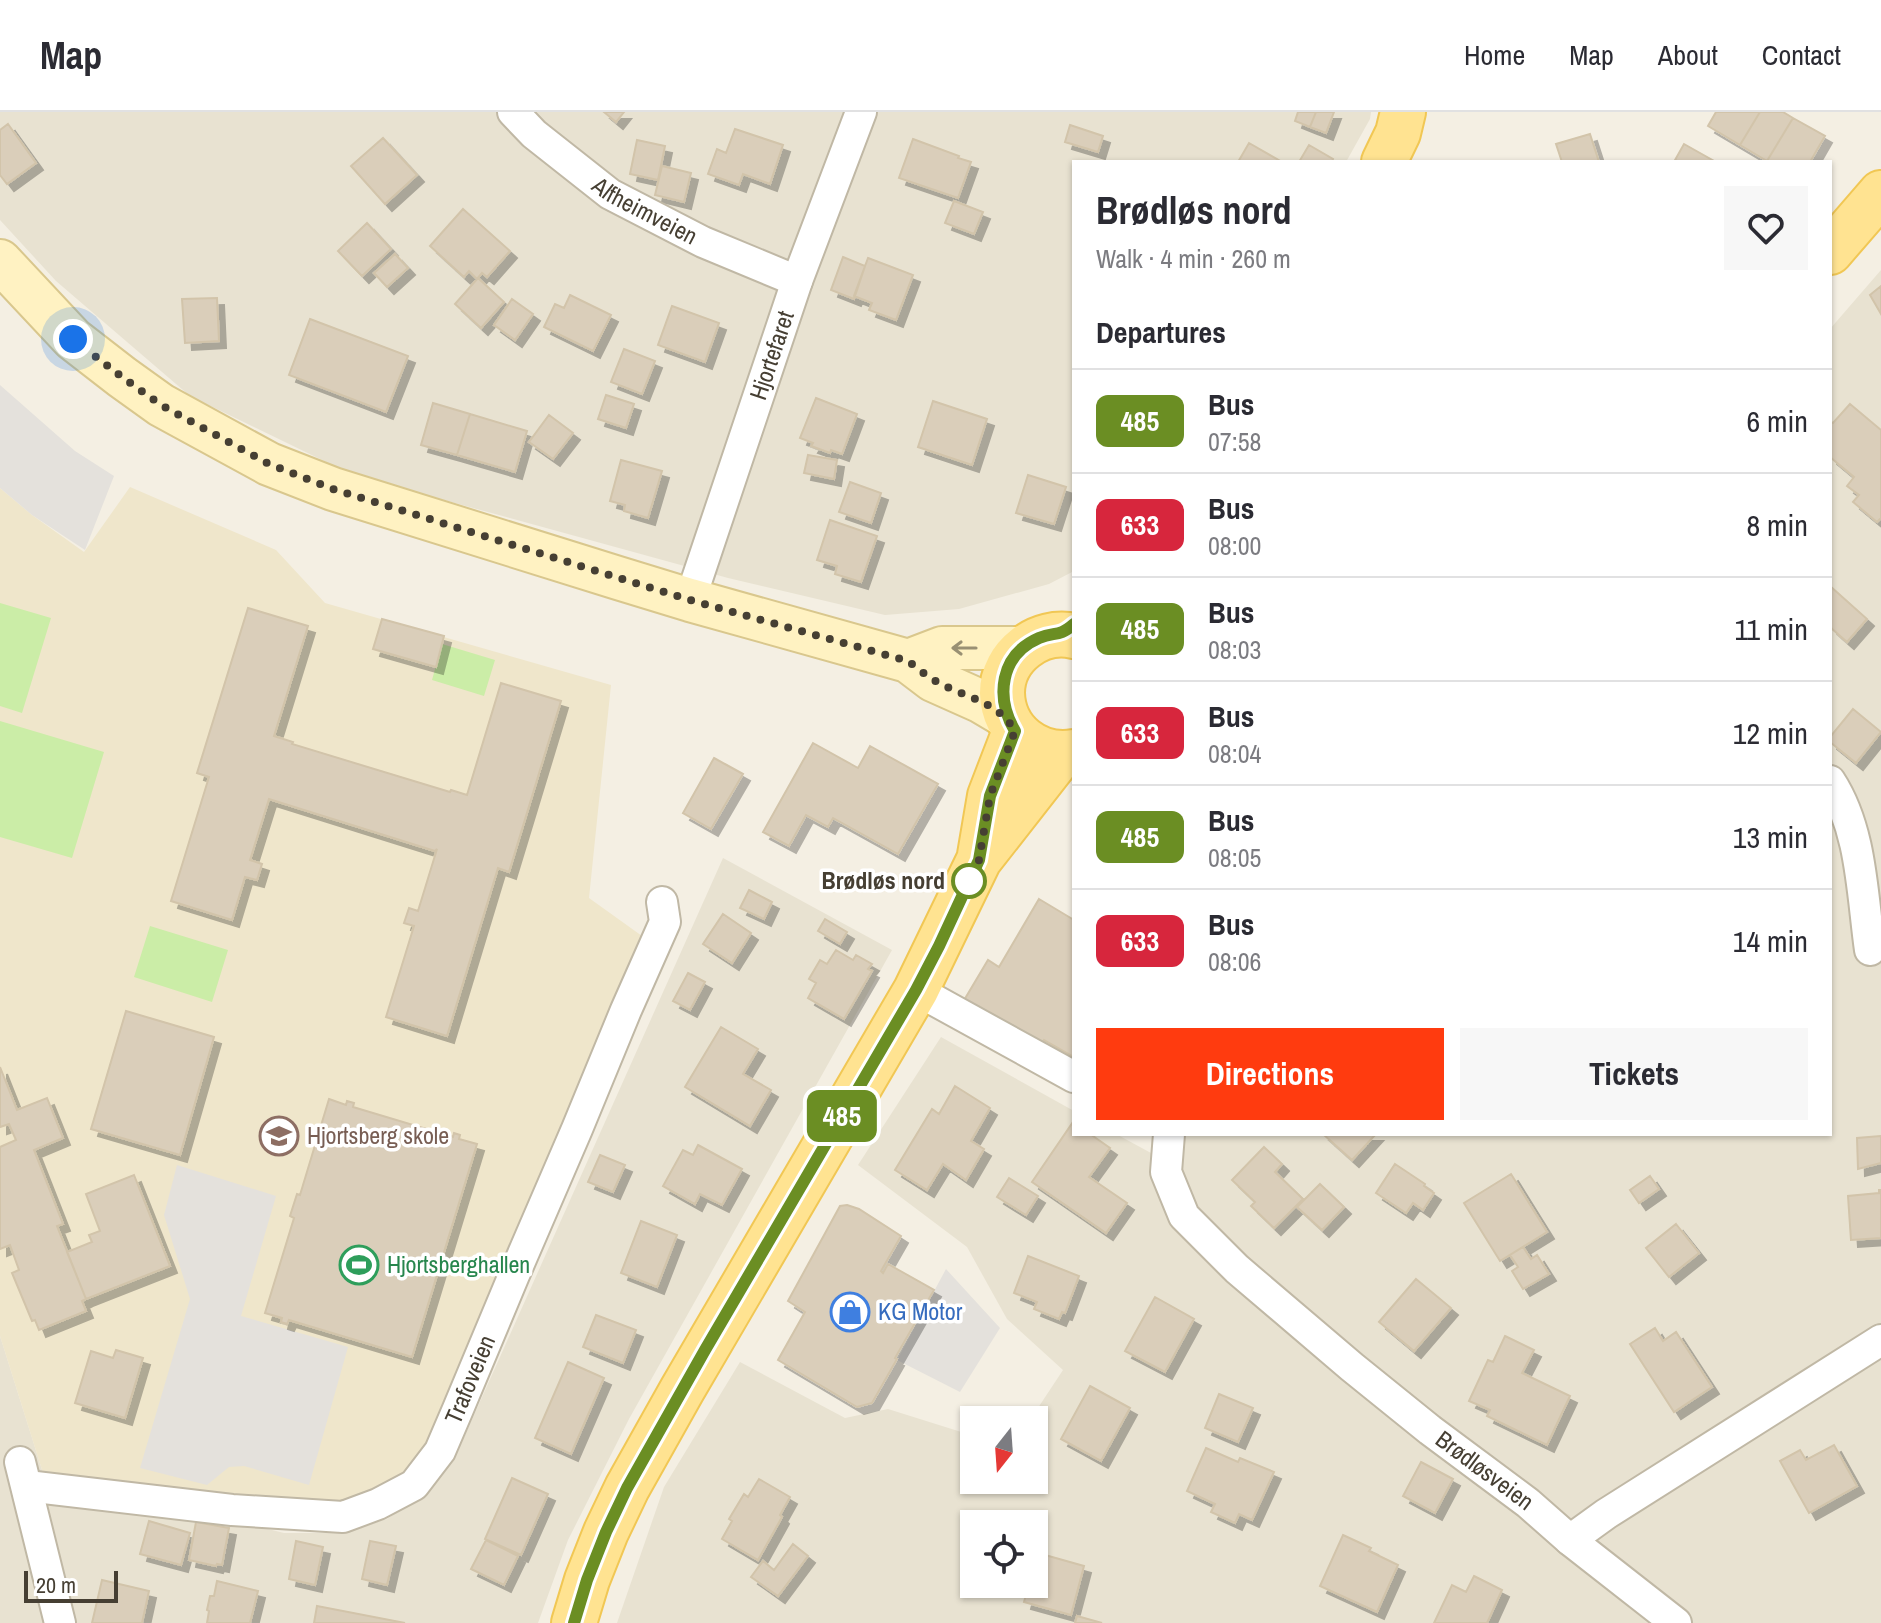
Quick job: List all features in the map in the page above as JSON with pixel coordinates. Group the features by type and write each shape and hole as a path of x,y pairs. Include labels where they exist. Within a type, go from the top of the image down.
{"main road":[{"path":"1385,160 1398,133 1403,112"},
{"path":"1832,250 1881,193"},
{"path":"0,261 73,339 122,377 161,405 269,464 333,489 690,600 908,661 933,680 980,701 1011,724 1028,743 1044,750 1068,753"},
{"path":"908,661 942,648 1058,635"},
{"path":"979,860 990,796 1011,724 1002,693 1008,668 1058,635"},
{"path":"574,1623 587,1580 627,1488 916,990 979,860 1068,753"}],"street":[{"name":"Alfheimveien","path":"513,112 534,134 614,196 703,242 797,281"},
{"name":"Hjortefaret","path":"690,600 797,281 861,112"},
{"path":"1832,785 1847,813 1853,839 1870,950"},
{"name":"Trafoveien","path":"60,1623 23,1474 232,1510 343,1517 378,1504 414,1485 440,1451 458,1409 665,922 662,902"},
{"path":"916,990 1072,1076"},
{"name":"Brødløsveien","path":"1169,1136 1166,1172 1184,1216 1237,1269 1430,1430 1528,1503 1676,1623"},
{"path":"1570,1540 1881,1340"}],"shaded area":[{"path":"0,112 1371,112 1347,160 1072,160 1072,572 1049,584 959,609 885,615 728,578 353,475 190,396 56,281 0,220"},
{"path":"1881,270 1881,1623 617,1623 664,1487 740,1362 845,1418 888,1409 960,1432 960,1494 1048,1494 1048,1406 1039,1406 1063,1370 1007,1319 967,1247 858,1165 941,1037 1072,1110 1072,1136 1120,1136 1151,1153 1170,1136 1832,1136 1832,327"},
{"path":"0,385 75,451 114,476 85,550 32,515 0,488"},
{"name":"Hjortsberg skole","path":"130,487 276,550 325,603 611,685 589,898 642,936 431,1445 394,1487 354,1503 315,1505 43,1473 0,1336 0,488 84,552"},
{"path":"723,858 892,950 629,1419 568,1540 538,1623 0,1623 0,1336 43,1473 284,1533 342,1533 387,1519 427,1492 457,1453"},
{"path":"177,1165 276,1196 241,1316 348,1347 309,1485 244,1466 229,1467 207,1485 140,1468 190,1299 164,1215"},
{"path":"946,1269 1000,1328 960,1392 897,1360"}],"green space":[{"path":"0,603 51,618 22,713 0,706"},
{"path":"442,644 495,660 484,696 432,680"},
{"path":"0,721 104,752 72,858 0,837"},
{"path":"150,926 228,950 212,1002 134,977"}],"building":[{"path":"604,112 624,112 616,122"},
{"path":"1298,112 1316,112 1310,127 1295,121"},
{"path":"1316,112 1334,112 1326,133 1310,127"},
{"path":"1716,112 1760,112 1740,145 1708,126"},
{"path":"1760,112 1783,112 1793,118 1768,160 1740,145"},
{"path":"1793,118 1825,136 1811,160 1768,160"},
{"path":"8,124 36,163 7,184 0,175 0,130"},
{"path":"1070,125 1103,136 1098,152 1065,142"},
{"path":"735,129 783,145 770,184 743,174 739,185 708,174 717,149 726,153"},
{"path":"1590,134 1598,160 1561,160 1556,144"},
{"path":"383,138 417,175 385,204 351,166"},
{"path":"913,139 971,162 958,198 899,178"},
{"path":"637,140 665,146 658,180 630,174"},
{"path":"1249,143 1279,160 1239,160"},
{"path":"1684,144 1712,160 1675,160"},
{"path":"1309,145 1333,159 1333,160 1300,160"},
{"path":"662,166 691,173 684,202 655,195"},
{"path":"954,201 983,212 974,234 945,223"},
{"path":"463,209 510,251 487,277 482,273 477,279 469,271 464,277 430,246"},
{"path":"367,223 391,249 362,276 338,251"},
{"path":"395,254 408,268 387,287 374,273"},
{"path":"843,257 865,266 854,299 831,290"},
{"path":"868,258 913,275 896,320 869,310 872,303 854,296"},
{"path":"478,278 504,302 481,328 455,304"},
{"path":"1881,286 1881,314 1870,295"},
{"path":"570,295 611,315 593,351 544,327 555,304 564,308"},
{"path":"217,298 219,341 185,343 182,299"},
{"path":"512,299 533,314 515,340 494,325"},
{"path":"672,306 719,323 705,362 658,345"},
{"path":"310,319 408,356 386,412 289,375"},
{"path":"624,349 655,361 642,394 611,382"},
{"path":"606,395 634,404 626,428 598,419"},
{"path":"816,398 857,414 842,454 811,446 813,443 800,438"},
{"path":"933,401 987,419 972,465 918,447"},
{"path":"433,403 470,414 457,455 421,445"},
{"path":"1850,404 1881,430 1881,518 1877,522 1853,502 1859,495 1847,486 1854,477 1832,459 1833,423"},
{"path":"470,414 527,431 515,472 457,455"},
{"path":"549,415 573,433 553,459 529,442"},
{"path":"808,455 837,460 834,479 804,473"},
{"path":"621,460 662,471 648,518 624,511 625,505 610,501"},
{"path":"1028,475 1066,487 1054,524 1016,513"},
{"path":"850,482 881,493 871,523 839,512"},
{"path":"830,520 877,536 861,582 835,574 837,566 817,560"},
{"path":"1832,588 1867,619 1847,642 1832,629"},
{"path":"248,608 308,626 274,736 450,792 467,795 501,683 561,701 509,872 498,868 447,1036 386,1017 414,926 404,923 409,908 418,911 437,849 435,851 269,799 250,860 262,864 257,880 245,877 232,920 171,901 209,777 197,773"},
{"path":"382,619 444,636 436,667 373,649"},
{"path":"1853,709 1881,732 1856,763 1832,744 1832,735"},
{"path":"813,743 858,768 870,746 938,784 898,854 833,818 828,827 806,815 789,846 763,832"},
{"path":"714,758 743,774 711,829 683,813"},
{"path":"749,890 772,902 764,919 740,908"},
{"path":"1039,899 1072,919 1072,1056 1044,1040 1039,1048 963,1002 988,960 999,967"},
{"path":"723,914 751,933 732,963 703,944"},
{"path":"825,919 847,932 840,944 818,931"},
{"path":"836,950 853,960 856,955 872,964 868,969 872,971 844,1019 808,998 816,983 809,979 820,960 827,964"},
{"path":"688,973 705,982 690,1010 673,1001"},
{"path":"126,1011 214,1037 180,1155 91,1129"},
{"path":"721,1027 758,1049 743,1074 771,1090 750,1126 685,1087"},
{"path":"0,1067 17,1110 47,1098 63,1138 34,1150 63,1224 57,1226 86,1299 82,1301 86,1311 39,1330 35,1320 32,1321 12,1273 19,1270 10,1245 0,1249 0,1147 16,1140 9,1124 0,1127"},
{"path":"955,1086 990,1108 971,1141 984,1149 966,1180 943,1164 927,1190 895,1170 932,1109 939,1114"},
{"name":"Hjortsberghallen","path":"329,1099 346,1105 347,1101 354,1103 353,1107 453,1137 454,1133 460,1135 459,1139 477,1144 412,1357 289,1320 287,1324 281,1322 282,1318 265,1313 294,1218 290,1216 297,1194 300,1195"},
{"path":"1072,1123 1072,1136 1093,1136 1110,1148 1089,1177 1127,1203 1106,1233 1032,1182"},
{"path":"1325,1136 1374,1136 1352,1160"},
{"path":"1881,1136 1881,1163 1858,1169 1857,1138"},
{"path":"698,1145 742,1169 722,1205 700,1194 695,1204 663,1186 683,1150 693,1155"},
{"path":"1264,1147 1282,1164 1275,1172 1303,1199 1274,1228 1251,1206 1255,1202 1232,1180"},
{"path":"600,1155 625,1165 613,1192 588,1182"},
{"path":"1395,1164 1434,1193 1423,1210 1413,1203 1406,1213 1376,1193"},
{"path":"1511,1174 1547,1232 1500,1261 1464,1203"},
{"path":"134,1175 170,1266 86,1299 67,1252 92,1242 89,1235 100,1231 86,1194"},
{"path":"1650,1176 1659,1189 1639,1203 1630,1190"},
{"path":"1009,1178 1038,1196 1026,1215 997,1197"},
{"path":"1320,1184 1344,1207 1322,1230 1297,1207"},
{"path":"1879,1190 1881,1238 1851,1240 1848,1196 1879,1193"},
{"path":"840,1206 859,1209 901,1236 881,1271 883,1273 888,1264 934,1290 872,1403 857,1407 778,1360 805,1312 788,1301"},
{"path":"641,1221 677,1235 657,1287 621,1273"},
{"path":"1676,1224 1699,1253 1669,1277 1646,1248"},
{"path":"1523,1247 1531,1259 1537,1255 1549,1274 1523,1289 1512,1271 1518,1267 1510,1255"},
{"path":"1028,1256 1079,1276 1065,1313 1062,1312 1059,1319 1034,1309 1037,1302 1014,1293"},
{"path":"1416,1279 1451,1308 1414,1351 1379,1322"},
{"path":"1155,1297 1194,1319 1165,1372 1125,1351"},
{"path":"596,1315 636,1330 623,1363 583,1347"},
{"path":"1655,1328 1663,1341 1676,1332 1712,1387 1674,1412 1630,1344"},
{"path":"1505,1336 1534,1350 1522,1373 1570,1396 1547,1445 1487,1416 1490,1410 1469,1401 1488,1360 1493,1362"},
{"path":"116,1350 143,1358 125,1418 75,1403 91,1351 113,1358"},
{"path":"568,1362 604,1378 571,1454 535,1438"},
{"path":"1090,1386 1130,1408 1101,1461 1061,1439"},
{"path":"1219,1394 1253,1408 1238,1442 1205,1428"},
{"path":"1834,1445 1857,1486 1809,1513 1780,1461 1800,1450 1806,1460"},
{"path":"1206,1448 1238,1462 1240,1458 1274,1472 1252,1520 1239,1514 1235,1523 1211,1512 1215,1504 1187,1491"},
{"path":"1421,1462 1453,1479 1435,1513 1403,1496"},
{"path":"512,1478 548,1494 521,1555 485,1539"},
{"path":"759,1479 790,1497 758,1560 722,1539 732,1521 729,1519 744,1494 748,1497"},
{"path":"149,1521 190,1533 181,1565 140,1554"},
{"path":"196,1522 229,1528 222,1565 189,1560"},
{"path":"1343,1535 1398,1565 1377,1612 1320,1586"},
{"path":"486,1540 518,1556 504,1585 471,1569"},
{"path":"296,1541 323,1547 315,1585 289,1579"},
{"path":"370,1541 396,1546 387,1585 362,1579"},
{"path":"793,1544 808,1556 778,1596 751,1577 763,1561 774,1570"},
{"path":"1048,1556 1084,1566 1071,1615 1024,1602 1025,1598 1048,1598"},
{"path":"1474,1576 1502,1590 1487,1623 1434,1623 1452,1585 1466,1592"},
{"path":"102,1580 149,1591 142,1623 92,1623"},
{"path":"217,1581 258,1591 250,1623 207,1623 210,1596 214,1596"},
{"path":"317,1606 405,1623 314,1623"},
{"path":"1077,1616 1102,1623 1075,1623"}],"bus line":[{"name":"485","path":"574,1623 587,1580 627,1488 916,990 979,860 990,796 1015,731 1007,717 1002,693 1008,668 1023,648 1042,637 1063,634 1072,626"}],"place":[{"name":"Brødløs nord","path":"969,881"},
{"name":"Hjortsberg skole","path":"279,1136"},
{"name":"Hjortsberghallen","path":"359,1265"},
{"name":"KG Motor","path":"850,1312"}],"route":[{"path":"73,339 161,405 269,464 333,489 690,600 908,661 933,680 1007,717 1015,731 990,796 979,860 966,889 969,881"}]}
